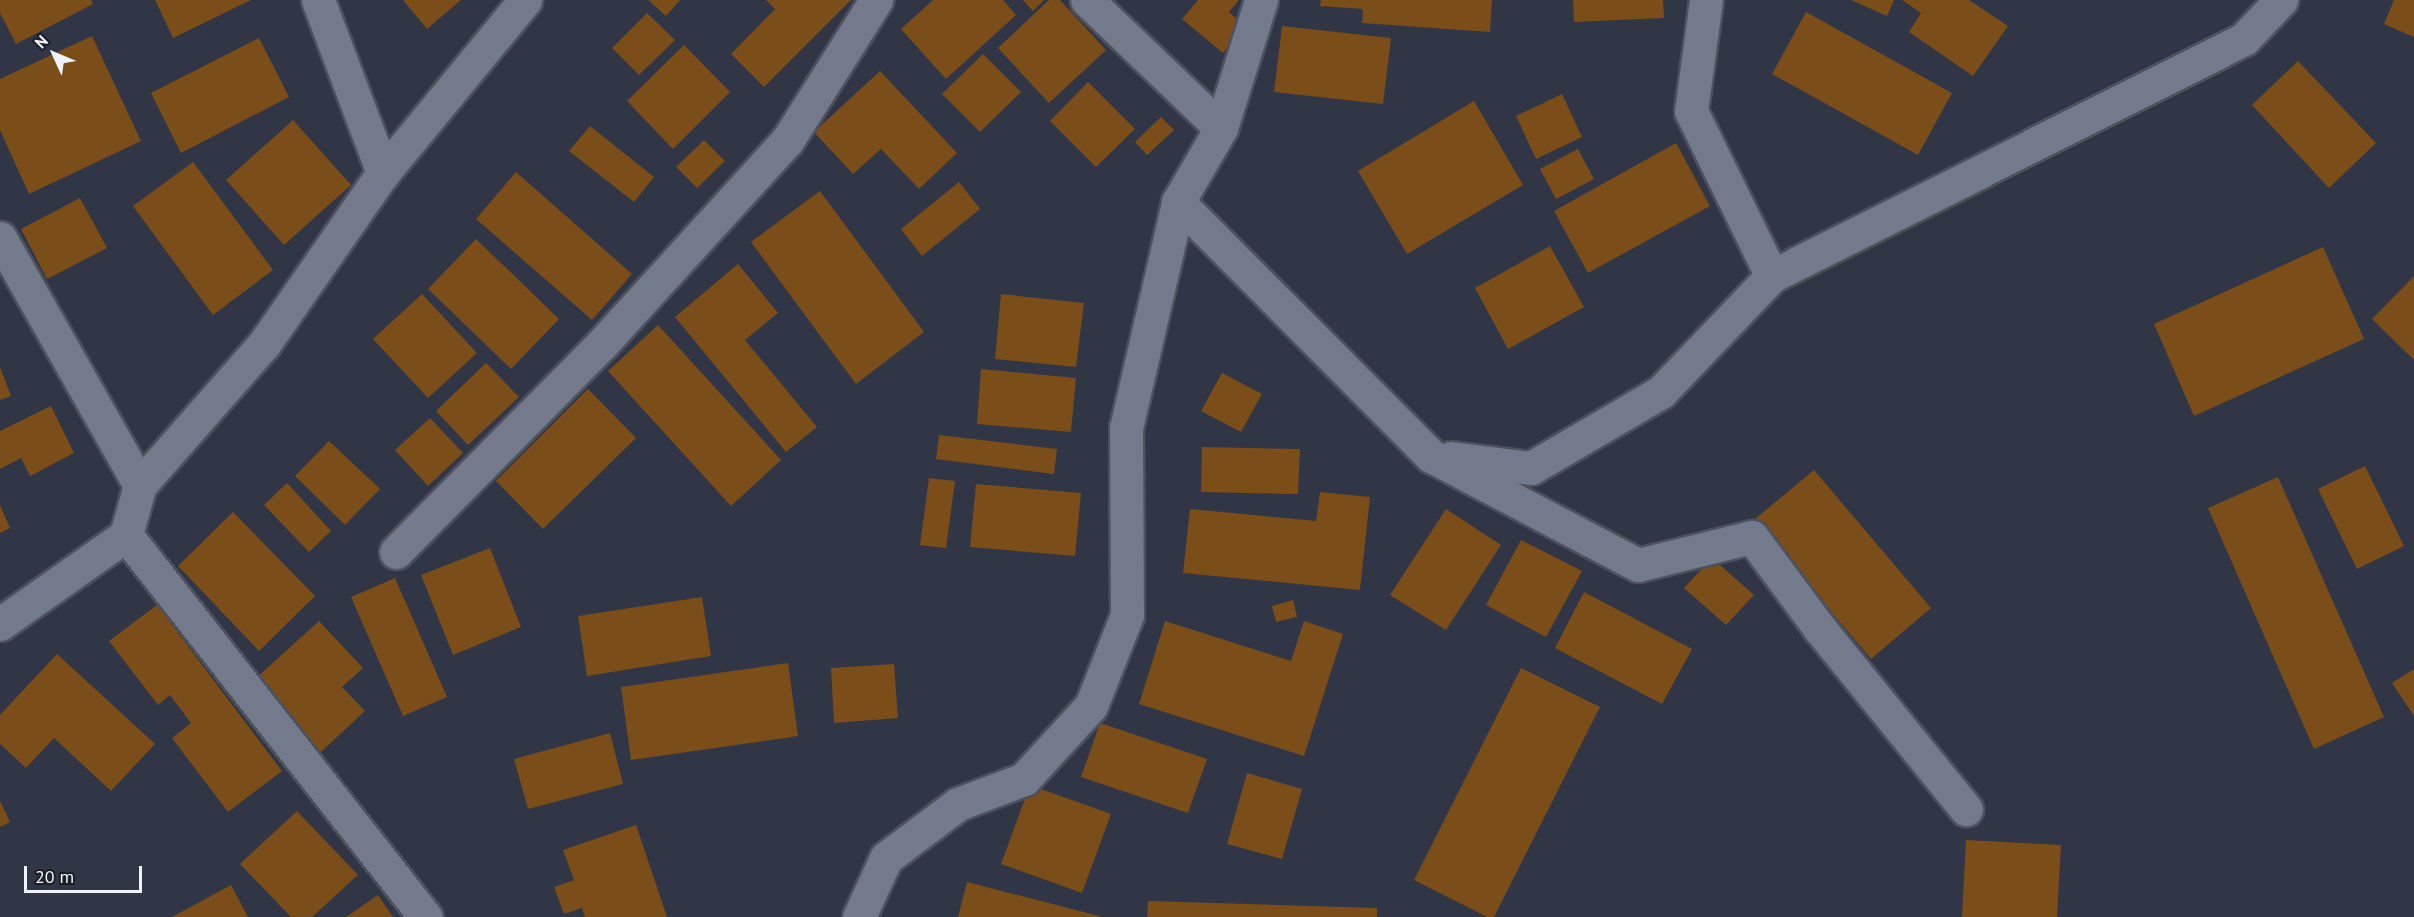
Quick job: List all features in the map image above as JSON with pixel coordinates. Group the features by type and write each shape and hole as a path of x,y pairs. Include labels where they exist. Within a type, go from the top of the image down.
{"street":[{"path":"318,0 382,173"},
{"path":"0,624 126,534 140,485 264,344 382,173 525,0"},
{"path":"396,552 602,344 787,141 876,0"},
{"path":"1087,0 1221,128"},
{"path":"859,917 886,858 958,804 1024,779 1091,706 1127,615 1126,428 1179,202 1221,128 1261,0"},
{"path":"1706,0 1691,111 1772,276"},
{"path":"1431,456 1531,468 1661,392 1772,276 2244,39 2281,0"},
{"path":"1179,202 1431,456 1638,565 1752,537 1820,629 1966,809"},
{"path":"0,238 140,485"},
{"path":"126,534 426,917"}],"building":[{"path":"0,0 91,0 93,4 16,44 0,13"},
{"path":"155,0 251,0 173,38"},
{"path":"403,0 461,0 427,29"},
{"path":"648,0 680,0 666,16"},
{"path":"766,0 851,0 764,87 731,54 775,9"},
{"path":"933,0 1003,0 1016,15 946,79 901,29"},
{"path":"1023,0 1044,0 1033,11"},
{"path":"1049,0 1060,0 1106,50 1049,103 998,48"},
{"path":"1198,0 1239,0 1229,12 1245,26 1223,53 1182,19"},
{"path":"1321,0 1492,0 1490,32 1362,23 1363,9 1320,6"},
{"path":"1573,0 1663,0 1664,18 1574,22"},
{"path":"1851,0 1894,0 1887,16"},
{"path":"1902,0 1969,0 2008,26 1973,76 1909,32 1921,13"},
{"path":"2394,0 2414,0 2414,37 2384,24"},
{"path":"1806,12 1952,93 1918,155 1772,74"},
{"path":"647,13 675,40 639,75 612,48"},
{"path":"1282,26 1391,38 1383,104 1274,92"},
{"path":"92,36 141,141 29,194 0,130 0,79"},
{"path":"259,38 289,97 181,153 151,93"},
{"path":"684,45 730,92 673,149 627,101"},
{"path":"983,54 1021,92 980,132 942,94"},
{"path":"2298,61 2376,143 2329,188 2252,105"},
{"path":"880,71 957,153 919,189 881,149 853,174 814,132"},
{"path":"1088,82 1135,129 1096,167 1050,121"},
{"path":"1562,94 1582,137 1536,159 1516,116"},
{"path":"1474,101 1523,185 1407,254 1358,171"},
{"path":"1161,117 1174,130 1147,155 1135,142"},
{"path":"293,120 351,185 284,245 226,180"},
{"path":"590,126 654,177 634,202 569,151"},
{"path":"704,140 725,161 697,188 676,167"},
{"path":"1676,143 1710,206 1588,273 1554,211"},
{"path":"1578,149 1594,179 1556,199 1540,169"},
{"path":"193,162 273,270 213,315 133,206"},
{"path":"516,172 632,274 592,320 476,219"},
{"path":"959,182 980,209 922,256 901,229"},
{"path":"820,191 924,332 856,384 751,242"},
{"path":"80,198 107,248 47,279 21,229"},
{"path":"476,239 559,319 511,369 428,289"},
{"path":"1550,246 1584,307 1508,349 1475,288"},
{"path":"2323,247 2364,339 2194,416 2154,324"},
{"path":"738,264 778,313 745,340 817,427 786,452 675,317"},
{"path":"2414,276 2414,360 2372,319"},
{"path":"422,294 477,353 428,398 373,339"},
{"path":"1001,294 1084,303 1076,367 995,359"},
{"path":"658,325 781,460 731,506 608,371"},
{"path":"486,363 519,397 468,445 436,411"},
{"path":"0,367 11,396 0,400"},
{"path":"981,369 1076,378 1071,432 977,424"},
{"path":"1222,373 1262,394 1241,432 1201,411"},
{"path":"588,389 636,438 543,529 496,481"},
{"path":"51,406 74,453 30,476 21,458 0,469 0,431"},
{"path":"430,418 463,453 428,486 395,450"},
{"path":"939,435 1057,449 1054,474 936,459"},
{"path":"329,441 380,489 345,525 295,476"},
{"path":"1202,447 1300,449 1298,494 1201,492"},
{"path":"2365,466 2404,546 2357,569 2318,489"},
{"path":"1814,470 1931,608 1871,659 1754,520"},
{"path":"2278,477 2384,717 2314,749 2208,508"},
{"path":"929,478 955,481 946,548 920,545"},
{"path":"287,483 331,531 309,552 264,505"},
{"path":"976,484 1081,493 1075,556 970,547"},
{"path":"1320,492 1370,497 1360,590 1183,573 1190,509 1316,521"},
{"path":"0,505 10,528 0,533"},
{"path":"1446,509 1501,545 1446,630 1390,595"},
{"path":"233,512 315,596 259,651 178,566"},
{"path":"1521,540 1582,571 1546,637 1486,605"},
{"path":"490,548 521,627 453,655 421,575"},
{"path":"1712,558 1754,595 1726,625 1684,588"},
{"path":"395,578 447,697 403,716 351,597"},
{"path":"1584,592 1692,649 1662,704 1555,648"},
{"path":"702,597 711,656 587,676 578,616"},
{"path":"1293,600 1297,617 1276,622 1272,606"},
{"path":"157,605 282,771 228,812 172,738 191,723 170,695 158,705 109,641"},
{"path":"319,621 363,668 342,687 365,711 321,752 254,680"},
{"path":"1165,621 1291,661 1304,621 1343,634 1304,756 1139,704"},
{"path":"57,654 155,744 111,791 54,738 26,768 0,744 0,715"},
{"path":"788,663 798,736 631,760 621,687"},
{"path":"894,664 898,718 834,723 831,668"},
{"path":"1521,668 1600,707 1494,917 1487,917 1414,880"},
{"path":"2414,669 2414,716 2392,683"},
{"path":"1100,723 1207,759 1188,813 1081,777"},
{"path":"610,733 623,784 528,809 514,759"},
{"path":"1247,773 1302,789 1282,859 1227,844"},
{"path":"1030,785 1111,814 1082,893 1001,864"},
{"path":"0,801 10,822 0,827"},
{"path":"297,811 358,875 312,917 291,917 240,864"},
{"path":"636,825 667,917 585,917 582,908 564,914 554,887 574,880 563,850"},
{"path":"1966,840 2061,845 2057,917 1962,917"},
{"path":"967,882 1099,916 1099,917 958,917"},
{"path":"231,885 248,917 172,917"},
{"path":"378,895 393,917 346,917"},
{"path":"1148,901 1377,908 1377,917 1147,917"}]}
